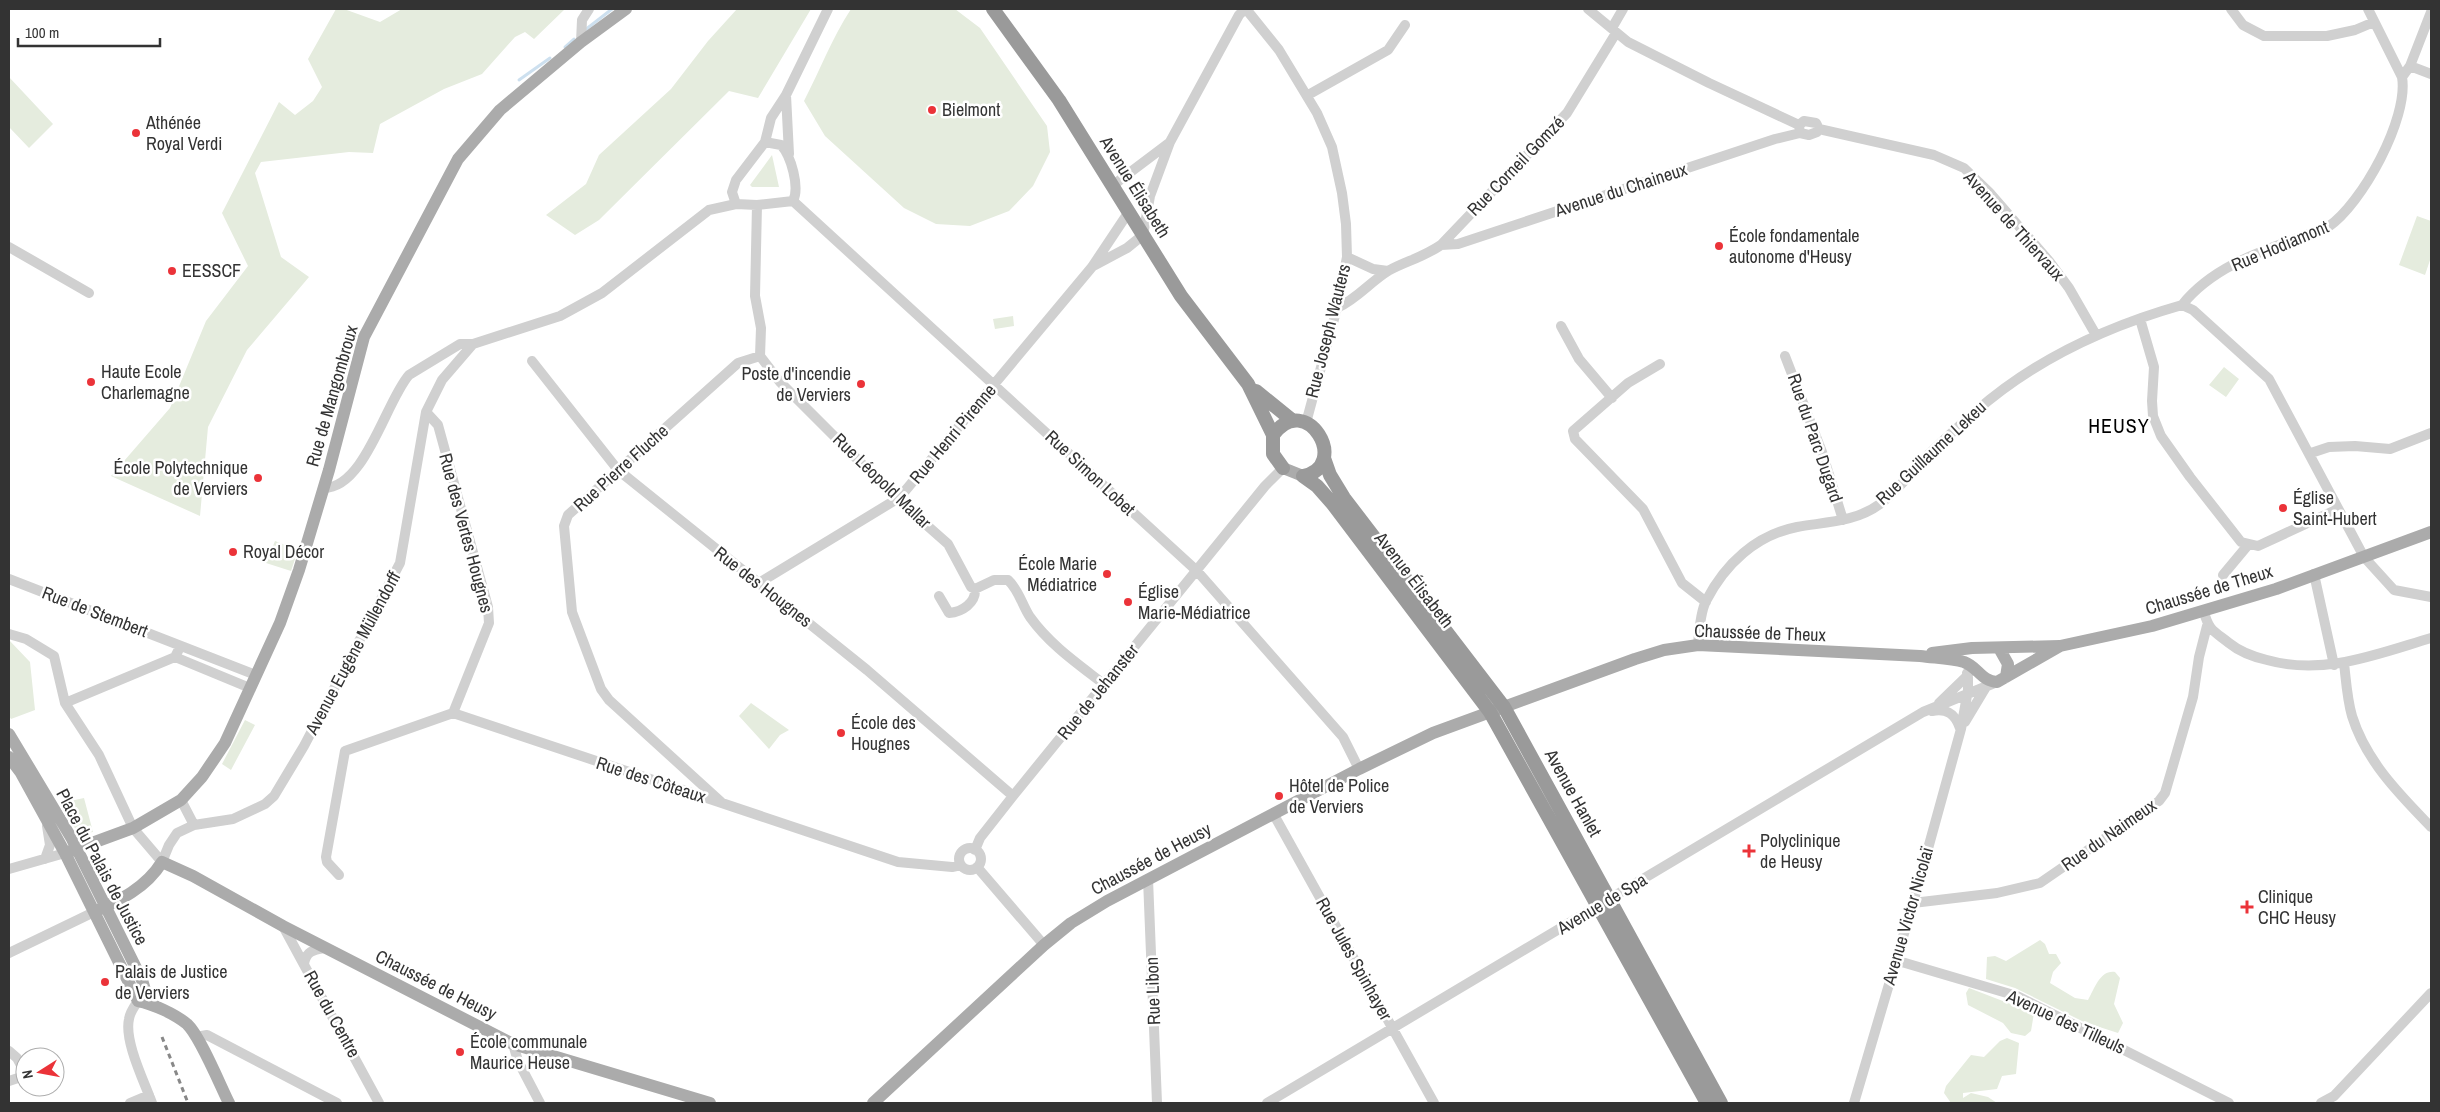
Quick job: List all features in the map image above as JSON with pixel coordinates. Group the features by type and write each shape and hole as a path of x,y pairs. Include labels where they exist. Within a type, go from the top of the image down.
{"highway":[{"name":"Avenue Élisabeth","path":"993,9 1059,100 1181,296 1248,384 1273,435"},
{"name":"Avenue Élisabeth","path":"1248,384 1299,422"},
{"path":"1283,468 1273,454 1273,435 1279,426 1299,422 1319,432 1323,440 1324,458 1315,471 1303,476"},
{"name":"Avenue Élisabeth","path":"1324,458 1330,475 1361,520"},
{"name":"Avenue Élisabeth","path":"1303,476 1317,486 1332,503 1490,712"},
{"name":"Avenue Hanlet","path":"1361,520 1504,707 1721,1103"},
{"name":"Avenue Hanlet","path":"1490,712 1707,1103"}],"main road":[{"name":"Rue de Mangombroux","path":"71,851 133,828 181,800 202,778 225,743 280,622 299,570 324,488 364,336 458,159 500,110 580,42 626,9"},
{"path":"1283,468 1303,476"},
{"name":"Chaussée de Theux","path":"1920,656 1959,649 2040,645 2060,646 2152,626 2204,612 2431,532"},
{"name":"Chaussée de Theux","path":"1490,712 1635,659 1664,650 1698,646 1920,656 1965,668 1988,681 1996,682 2060,646"},
{"path":"1965,668 1981,656 1999,648 2008,664 1996,682"},
{"name":"Chaussée de Heusy","path":"873,1103 1044,946 1072,923 1148,879 1359,769 1433,733 1490,712"},
{"name":"Place du Palais de Justice","path":"9,734 71,851 94,912 144,1002"},
{"name":"Place du Palais de Justice","path":"9,757 21,773 44,815 71,851 106,906 142,980 144,1002"},
{"path":"94,912 142,885 162,862"},
{"name":"Chaussée de Heusy","path":"162,862 217,888 282,926 309,938 513,1044 710,1103"},
{"path":"144,1002 187,1025 196,1036 229,1103"}],"street":[{"path":"580,42 582,20 589,9"},
{"path":"736,204 732,192 736,180 765,142 771,118 786,95 828,9"},
{"path":"1143,235 1150,196 1170,142 1239,15 1245,9"},
{"name":"Rue Joseph Wauters","path":"1245,9 1279,50 1308,95 1332,147 1345,216 1347,257 1337,308 1299,422"},
{"name":"Avenue de Thiervaux","path":"1588,9 1628,42 1799,129 1810,121 1816,123 1819,129 1934,154 1964,168 1989,192 2049,261 2069,288 2096,335"},
{"name":"Rue Corneil Gomzé","path":"1337,308 1349,302 1388,271 1425,256 1441,245 1567,113 1614,30 1623,9"},
{"path":"2231,9 2243,24 2264,36 2327,36 2355,30 2374,22"},
{"path":"2368,9 2402,76 2410,66 2431,12"},
{"path":"1308,95 1388,50 1405,24"},
{"path":"2410,66 2431,74"},
{"name":"Rue Hodiamont","path":"2182,305 2194,290 2251,255 2328,227 2338,220 2360,194 2378,163 2400,107 2404,86 2402,76"},
{"path":"324,488 333,488 351,474 409,376 460,344 473,344 560,316 602,293 709,210 736,204 757,205 793,201 797,194 788,154 786,95"},
{"name":"Avenue du Chaineux","path":"1441,245 1458,244 1775,139 1799,129"},
{"path":"765,142 781,145 788,154"},
{"path":"1112,186 1170,142"},
{"name":"Rue Simon Lobet","path":"793,201 1197,571 1343,737 1359,769"},
{"path":"757,205 755,296 761,328 760,356"},
{"name":"Rue Henri Pirenne","path":"759,583 897,499 1092,266 1128,213"},
{"name":"Rue Henri Pirenne","path":"1092,266 1127,248 1143,235"},
{"path":"9,248 89,293"},
{"path":"1347,257 1373,269 1388,271"},
{"path":"2182,305 2193,310 2269,379 2311,453 2364,557 2394,590 2431,597"},
{"name":"Rue Guillaume Lekeu","path":"1698,646 1706,602 1723,576 1745,551 1768,536 1798,527 1843,520 1878,505 1905,483 1940,444 1994,396 2033,370 2096,335 2182,305"},
{"path":"2140,319 2154,367 2152,408 2161,436 2241,542 2258,546 2338,509"},
{"path":"1561,326 1578,359 1612,398"},
{"name":"Avenue Eugène Müllendorff","path":"162,862 169,845 177,834 194,826 233,819 265,804 274,796 304,746 400,563 426,412 442,380 473,344"},
{"name":"Rue Pierre Fluche","path":"723,804 609,700 601,690 574,620 564,520 738,363 760,356"},
{"name":"Rue Léopold Mallar","path":"760,356 780,382 897,499 948,544 967,583 975,589"},
{"name":"Rue du Parc Dugard","path":"1785,356 1822,452 1843,520"},
{"name":"Rue des Hougnes","path":"532,361 618,470 739,570 759,583 867,670 1012,796"},
{"path":"1660,364 1628,383 1573,430 1574,439 1643,509 1682,583 1706,602"},
{"name":"Rue des Vertes Hougnes","path":"426,412 438,425 488,608 489,623 453,713"},
{"path":"2311,453 2330,447 2355,446 2390,449 2431,433"},
{"name":"Rue de Jehanster","path":"956,866 964,850 970,848 976,850 980,838 1012,796 1105,685 1265,486 1283,468"},
{"path":"2223,575 2248,545"},
{"path":"2314,574 2352,713 2373,762 2398,794 2431,827"},
{"name":"Rue de Stembert","path":"9,580 176,642 180,647 256,675"},
{"path":"939,596 946,611 949,614 954,613 970,604 974,599 975,589 994,580 1008,580 1028,615 1042,632 1057,648 1105,685"},
{"path":"2204,612 2207,626 2233,646 2253,656 2296,667 2339,664 2431,638"},
{"name":"Rue du Naimeux","path":"1913,903 1998,893 2040,883 2159,801 2165,793 2193,697 2199,657 2207,626"},
{"path":"9,634 26,639 54,656 65,703 98,755 133,828 162,862"},
{"path":"65,703 175,656 180,647"},
{"path":"175,656 250,688"},
{"path":"1961,729 1967,695 1965,668"},
{"name":"Avenue de Spa","path":"1936,706 1965,668"},
{"path":"1961,729 1996,682"},
{"name":"Avenue de Spa","path":"1267,1103 1923,712 1996,682"},
{"path":"1923,712 1947,711 1957,719 1961,729"},
{"path":"339,875 327,862 326,856 345,751 453,713"},
{"name":"Rue des Côteaux","path":"453,713 898,862 956,866"},
{"name":"Avenue Victor Nicolaï","path":"1854,1103 1913,903 1961,729"},
{"path":"181,800 194,826"},
{"path":"44,815 50,845 45,859"},
{"name":"Rue Jules Spinhayer","path":"1274,815 1434,1103"},
{"path":"976,850 980,856 977,867"},
{"path":"9,869 71,851"},
{"path":"956,866 968,870 977,867"},
{"path":"977,867 1044,946"},
{"name":"Rue Libon","path":"1148,879 1157,1103"},
{"path":"9,953 94,912"},
{"name":"Rue du Centre","path":"282,926 379,1103"},
{"path":"304,964 305,956 309,952 325,948"},
{"name":"Avenue des Tilleuls","path":"1895,960 2017,996 2229,1103"},
{"path":"2321,1103 2334,1096 2431,993"},
{"path":"130,1103 150,1099 131,1044 128,1028 130,1015 144,1002"},
{"path":"196,1036 207,1035 336,1103"},
{"path":"513,1044 518,1061 540,1103"}],"shaded area":[{"path":"336,9 344,9 380,22 402,9 565,9 534,39 525,32 515,37 482,74 444,89 380,124 373,153 349,152 261,162 255,173 281,257 309,277 247,350 208,427 200,516 111,476 170,408 206,321 248,266 222,213 279,102 295,115 313,101 322,87 308,59"},
{"path":"737,9 811,9 758,98 729,91 599,220 575,235 546,215 586,184 599,155 671,89 708,41"},
{"path":"851,9 955,9 980,28 1047,126 1050,152 1033,186 1009,211 970,226 936,224 904,208 825,136 804,101"},
{"path":"9,77 53,124 29,148 9,127"},
{"path":"772,155 779,187 752,187 750,185"},
{"path":"2417,216 2431,221 2431,257 2425,275 2399,265"},
{"path":"1013,316 1014,326 995,329 993,319"},
{"path":"2224,367 2239,379 2226,397 2209,385"},
{"path":"275,541 298,550 291,571 266,563"},
{"path":"9,640 30,662 35,710 11,719 9,716"},
{"path":"751,703 789,730 780,735 769,749 739,716"},
{"path":"245,720 255,725 231,770 222,764"},
{"path":"84,798 93,832 79,834 62,809 71,806 70,801"},
{"path":"2040,940 2045,944 2049,954 2056,954 2061,963 2053,972 2050,983 2075,998 2088,1000 2102,977 2110,972 2115,972 2120,978 2114,1004 2123,1023 2118,1033 2084,1022 2015,988 1986,979 1987,957 1995,956 2006,961"},
{"path":"1969,988 2034,1013 2031,1031 2025,1036 2011,1033 2003,1023 1968,1005 1966,993"},
{"path":"2007,1038 2019,1043 2016,1074 2002,1076 1997,1089 1963,1093 1963,1098 1971,1093 1988,1097 1997,1103 1951,1103 1944,1093 1946,1086 1971,1055 1984,1057 2000,1041"}],"waterway":[{"path":"585,30 612,9"},
{"path":"565,47 574,39"},
{"path":"519,80 550,58"}],"railway":[{"path":"162,1037 188,1103"}],"place":[{"name":"Bielmont","path":"932,110"},
{"name":"Athénée Royal Verdi","path":"136,133"},
{"name":"École fondamentale autonome d'Heusy","path":"1719,246"},
{"name":"EESSCF","path":"172,271"},
{"name":"Haute Ecole Charlemagne","path":"91,382"},
{"name":"Poste d'incendie de Verviers","path":"861,384"},
{"name":"École Polytechnique de Verviers","path":"258,478"},
{"name":"Église Saint-Hubert","path":"2283,508"},
{"name":"Royal Décor","path":"233,552"},
{"name":"École Marie Médiatrice","path":"1107,574"},
{"name":"Église Marie-Médiatrice","path":"1128,602"},
{"name":"École des Hougnes","path":"841,733"},
{"name":"Hôtel de Police de Verviers","path":"1279,796"},
{"name":"Polyclinique de Heusy","path":"1749,851"},
{"name":"Clinique CHC Heusy","path":"2247,907"},
{"name":"Palais de Justice de Verviers","path":"105,982"},
{"name":"École communale Maurice Heuse","path":"460,1052"}],"district":[{"name":"HEUSY","path":"2119,426"}]}
